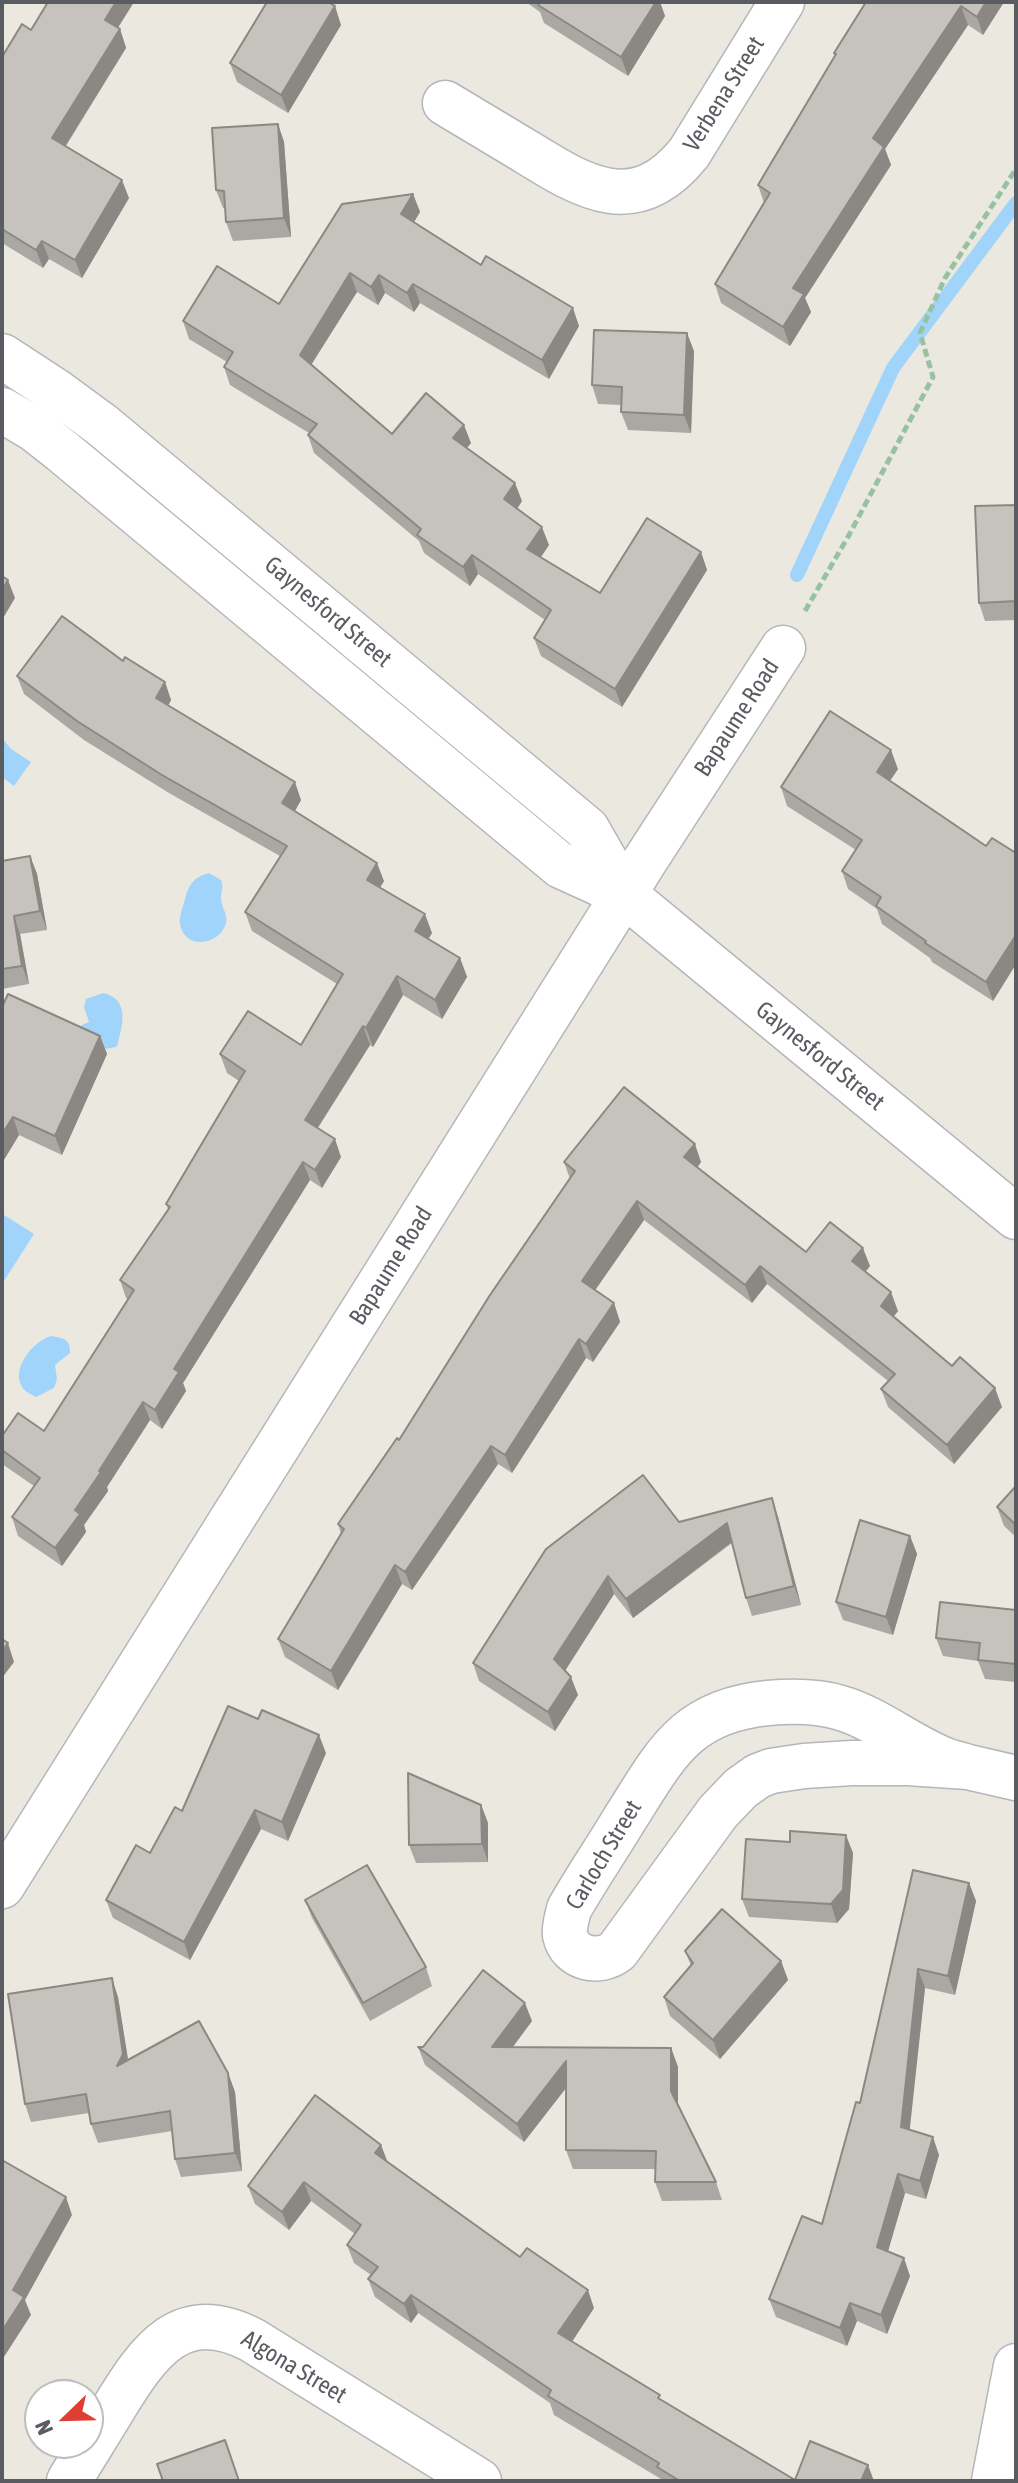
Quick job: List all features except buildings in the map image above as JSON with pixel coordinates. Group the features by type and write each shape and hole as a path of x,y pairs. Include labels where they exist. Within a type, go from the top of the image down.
{"street":[{"name":"Verbena Street","path":"445,103 579,183 612,192 643,187 669,174 689,153 782,2"},
{"name":"Gaynesford Street","path":"2,356 102,425 587,829 625,895"},
{"name":"Gaynesford Street","path":"2,410 62,451 561,866 625,895 1016,1217"},
{"name":"Bapaume Road","path":"3,1883 783,648"},
{"name":"Carloch Street","path":"968,1767 933,1763 852,1763 785,1768 758,1776 718,1812 617,1951 604,1958 590,1959 580,1955 568,1942 565,1927 569,1909 606,1849 663,1759 685,1734 709,1717 759,1704 826,1704 850,1711 945,1760 1016,1778"},
{"name":"Algona Street","path":"69,2481 148,2357 181,2332 213,2326 252,2340 479,2481"},
{"path":"994,2481 1016,2366"}],"path":[{"path":"783,648 849,535 933,377 920,333 945,278 1016,169"}],"water":[{"path":"2,738 11,749 31,762 14,786 2,777"},
{"path":"209,873 221,880 221,902 226,923 217,936 203,942 195,941 183,933 181,915 190,885"},
{"path":"103,993 117,1001 122,1014 117,1046 106,1049 90,1044 77,1033 82,1025 89,1022 84,1007 86,999"},
{"path":"2,1216 34,1234 2,1284"},
{"path":"52,1336 66,1340 70,1353 55,1365 57,1379 54,1388 36,1397 22,1387 19,1378 22,1362 32,1348"}],"waterway":[{"path":"797,575 893,368 1016,203"}]}
